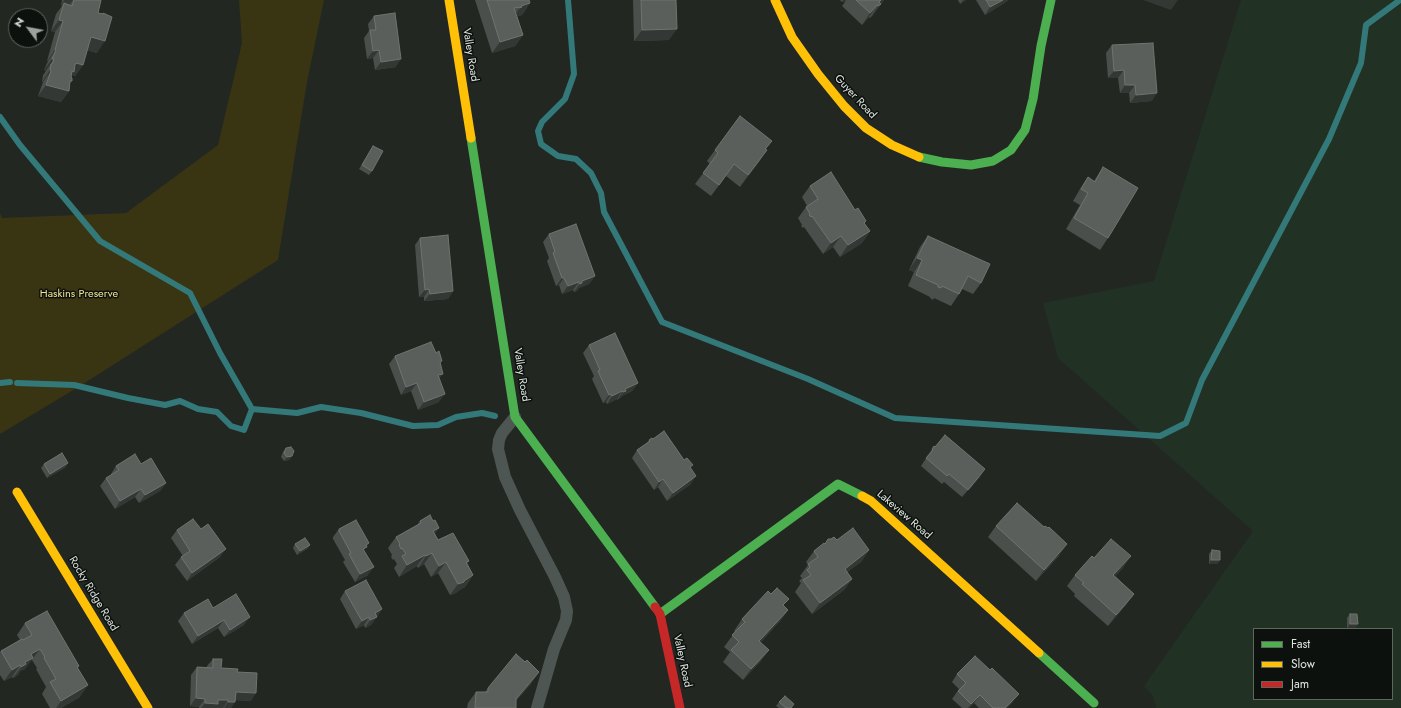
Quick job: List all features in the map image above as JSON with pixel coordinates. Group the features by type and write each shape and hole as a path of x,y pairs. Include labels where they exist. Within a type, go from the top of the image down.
{"street":[{"name":"Valley Road","path":"449,0 515,417 660,614 680,708"},
{"name":"Guyer Road","path":"775,0 792,37 818,74 844,106 866,128 892,145 915,156 942,162 971,164 993,161 1011,150 1025,130 1033,99 1041,46 1051,0"},
{"name":"Lakeview Road","path":"660,614 838,484 871,500 1094,703"},
{"name":"Rocky Ridge Road","path":"17,492 148,708"}],"lane":[{"path":"515,417 502,433 499,440 498,449 505,477 520,510 555,576 564,597 567,611 566,620 554,649 537,708"}],"shaded area":[{"path":"1241,0 1401,0 1401,708 1156,708 1153,696 1144,686 1253,531 1058,358 1043,303 1154,281"}],"green space":[{"name":"Haskins Preserve","path":"239,0 324,0 307,82 278,260 80,386 0,434 0,213 2,218 126,213 218,145 242,43"}],"building":[{"path":"74,0 101,0 98,13 103,13 112,17 105,41 91,37 83,65 75,64 74,72 72,71 72,81 70,81 69,91 46,85 51,71 51,64 54,59 52,59 56,50 63,21 59,20 64,3 72,6"},
{"path":"487,0 529,0 530,3 519,8 514,8 523,35 500,42"},
{"path":"641,0 676,0 677,29 642,30"},
{"path":"856,0 881,0 879,2 881,4 878,6 877,5 870,13"},
{"path":"986,0 1003,0 990,7"},
{"path":"395,13 401,59 381,62 379,50 373,51 370,30 376,30 374,16"},
{"path":"1153,43 1157,93 1136,95 1135,85 1125,85 1124,70 1114,71 1112,45"},
{"path":"740,116 772,141 748,175 734,164 719,185 703,173 718,153 715,150"},
{"path":"373,146 383,151 372,171 362,165"},
{"path":"1103,167 1138,188 1108,238 1074,218 1088,193 1081,189 1088,177 1095,182"},
{"path":"831,172 855,210 858,208 866,221 864,223 870,231 848,245 841,236 831,243 812,216 811,217 809,215 810,214 806,207 818,199 810,186"},
{"path":"576,224 595,276 582,281 580,284 579,282 568,286 564,278 562,278 553,253 555,252 549,234"},
{"path":"448,235 453,291 430,294 429,289 425,290 420,238"},
{"path":"928,236 990,264 981,283 968,276 959,294 942,286 941,288 938,287 938,285 916,275 922,260 917,258"},
{"path":"615,333 638,383 625,389 626,391 622,391 612,396 611,394 609,395 598,371 600,370 589,345"},
{"path":"431,342 436,353 439,351 442,361 440,362 443,374 438,375 445,394 424,402 417,383 406,387 395,356"},
{"path":"664,431 684,460 687,458 693,465 690,467 696,476 673,493 663,479 659,482 637,450 650,441 649,440 652,438 653,439"},
{"path":"945,435 985,469 968,490 949,474 947,476 926,458 933,450 932,449 934,446 935,447"},
{"path":"291,447 294,451 292,456 287,457 284,453 286,448"},
{"path":"62,453 68,463 50,474 44,464"},
{"path":"135,454 141,464 151,458 166,483 145,495 141,489 120,501 106,478 119,470 116,466"},
{"path":"1017,503 1044,527 1049,527 1067,544 1044,570 996,526"},
{"path":"430,515 433,521 435,520 439,528 433,531 438,540 453,533 469,561 466,562 473,575 464,582 458,584 446,562 439,566 432,553 426,556 425,555 407,565 402,556 406,554 402,548 401,549 396,537 421,523 420,521"},
{"path":"193,519 201,529 208,524 226,549 192,573 181,557 190,551 177,530"},
{"path":"356,520 369,543 366,545 367,547 363,549 374,567 360,574 339,531 339,529"},
{"path":"853,528 869,550 845,569 852,579 820,603 803,580 811,575 807,570 810,567 808,564 818,557 814,551 824,543 825,544 828,539 834,537 837,540"},
{"path":"305,538 310,545 300,551 295,544"},
{"path":"1111,539 1131,556 1113,575 1134,594 1116,615 1082,584 1084,583 1075,575 1092,556 1094,558"},
{"path":"1212,550 1220,551 1220,560 1211,560"},
{"path":"366,580 382,609 375,613 377,617 370,620 369,617 362,621 345,591"},
{"path":"777,588 789,599 783,605 788,610 759,641 769,650 751,669 731,650 739,642 732,635 745,622 742,619 768,591 771,594"},
{"path":"236,594 250,617 230,630 224,620 198,636 184,613 208,599 213,608"},
{"path":"47,611 79,666 77,667 88,685 61,701 50,682 56,679 40,649 31,654 33,658 25,662 26,664 21,667 20,665 12,670 1,651 32,635 25,623"},
{"path":"1350,614 1357,614 1358,624 1350,624"},
{"path":"516,654 525,662 527,660 539,672 516,699 516,708 475,708 476,692 488,692 488,688"},
{"path":"975,656 990,670 992,668 1019,694 1005,708 993,708 980,695 971,704 958,691 966,683 957,674"},
{"path":"213,659 222,659 221,668 238,669 237,672 257,673 256,693 236,692 235,702 218,700 218,704 205,703 205,699 196,698 197,667 213,668"},
{"path":"785,696 794,704 791,708 786,708 779,702"}],"waterway":[{"path":"568,0 574,74 565,99 542,122 538,131 541,144 558,156 576,159 591,173 601,193 604,212 662,322 808,379 895,418 1160,436 1186,423 1202,380 1329,139 1361,63 1366,25 1400,0"},
{"path":"0,117 20,145 100,241 190,293 220,353 252,409 297,413 321,407 361,413 413,426 438,425 456,417 482,413 495,416"},
{"path":"0,383 10,382"},
{"path":"17,383 74,385 165,405 180,401 198,409 217,412 231,426 244,430 252,409"}],"traffic: fast":[{"path":"919,157 942,162 971,165 993,161 1011,150 1025,130 1033,99 1041,46 1051,0"},
{"path":"471,138 515,417 655,607"},
{"path":"660,614 838,484 862,496"},
{"path":"1039,653 1094,703"}],"traffic: slow":[{"path":"449,0 471,138"},
{"path":"775,0 792,37 818,74 844,106 866,128 892,145 919,157"},
{"path":"17,492 148,708"},
{"path":"862,496 871,501 1039,653"}],"traffic: jam":[{"path":"655,607 660,614 680,708"}]}
